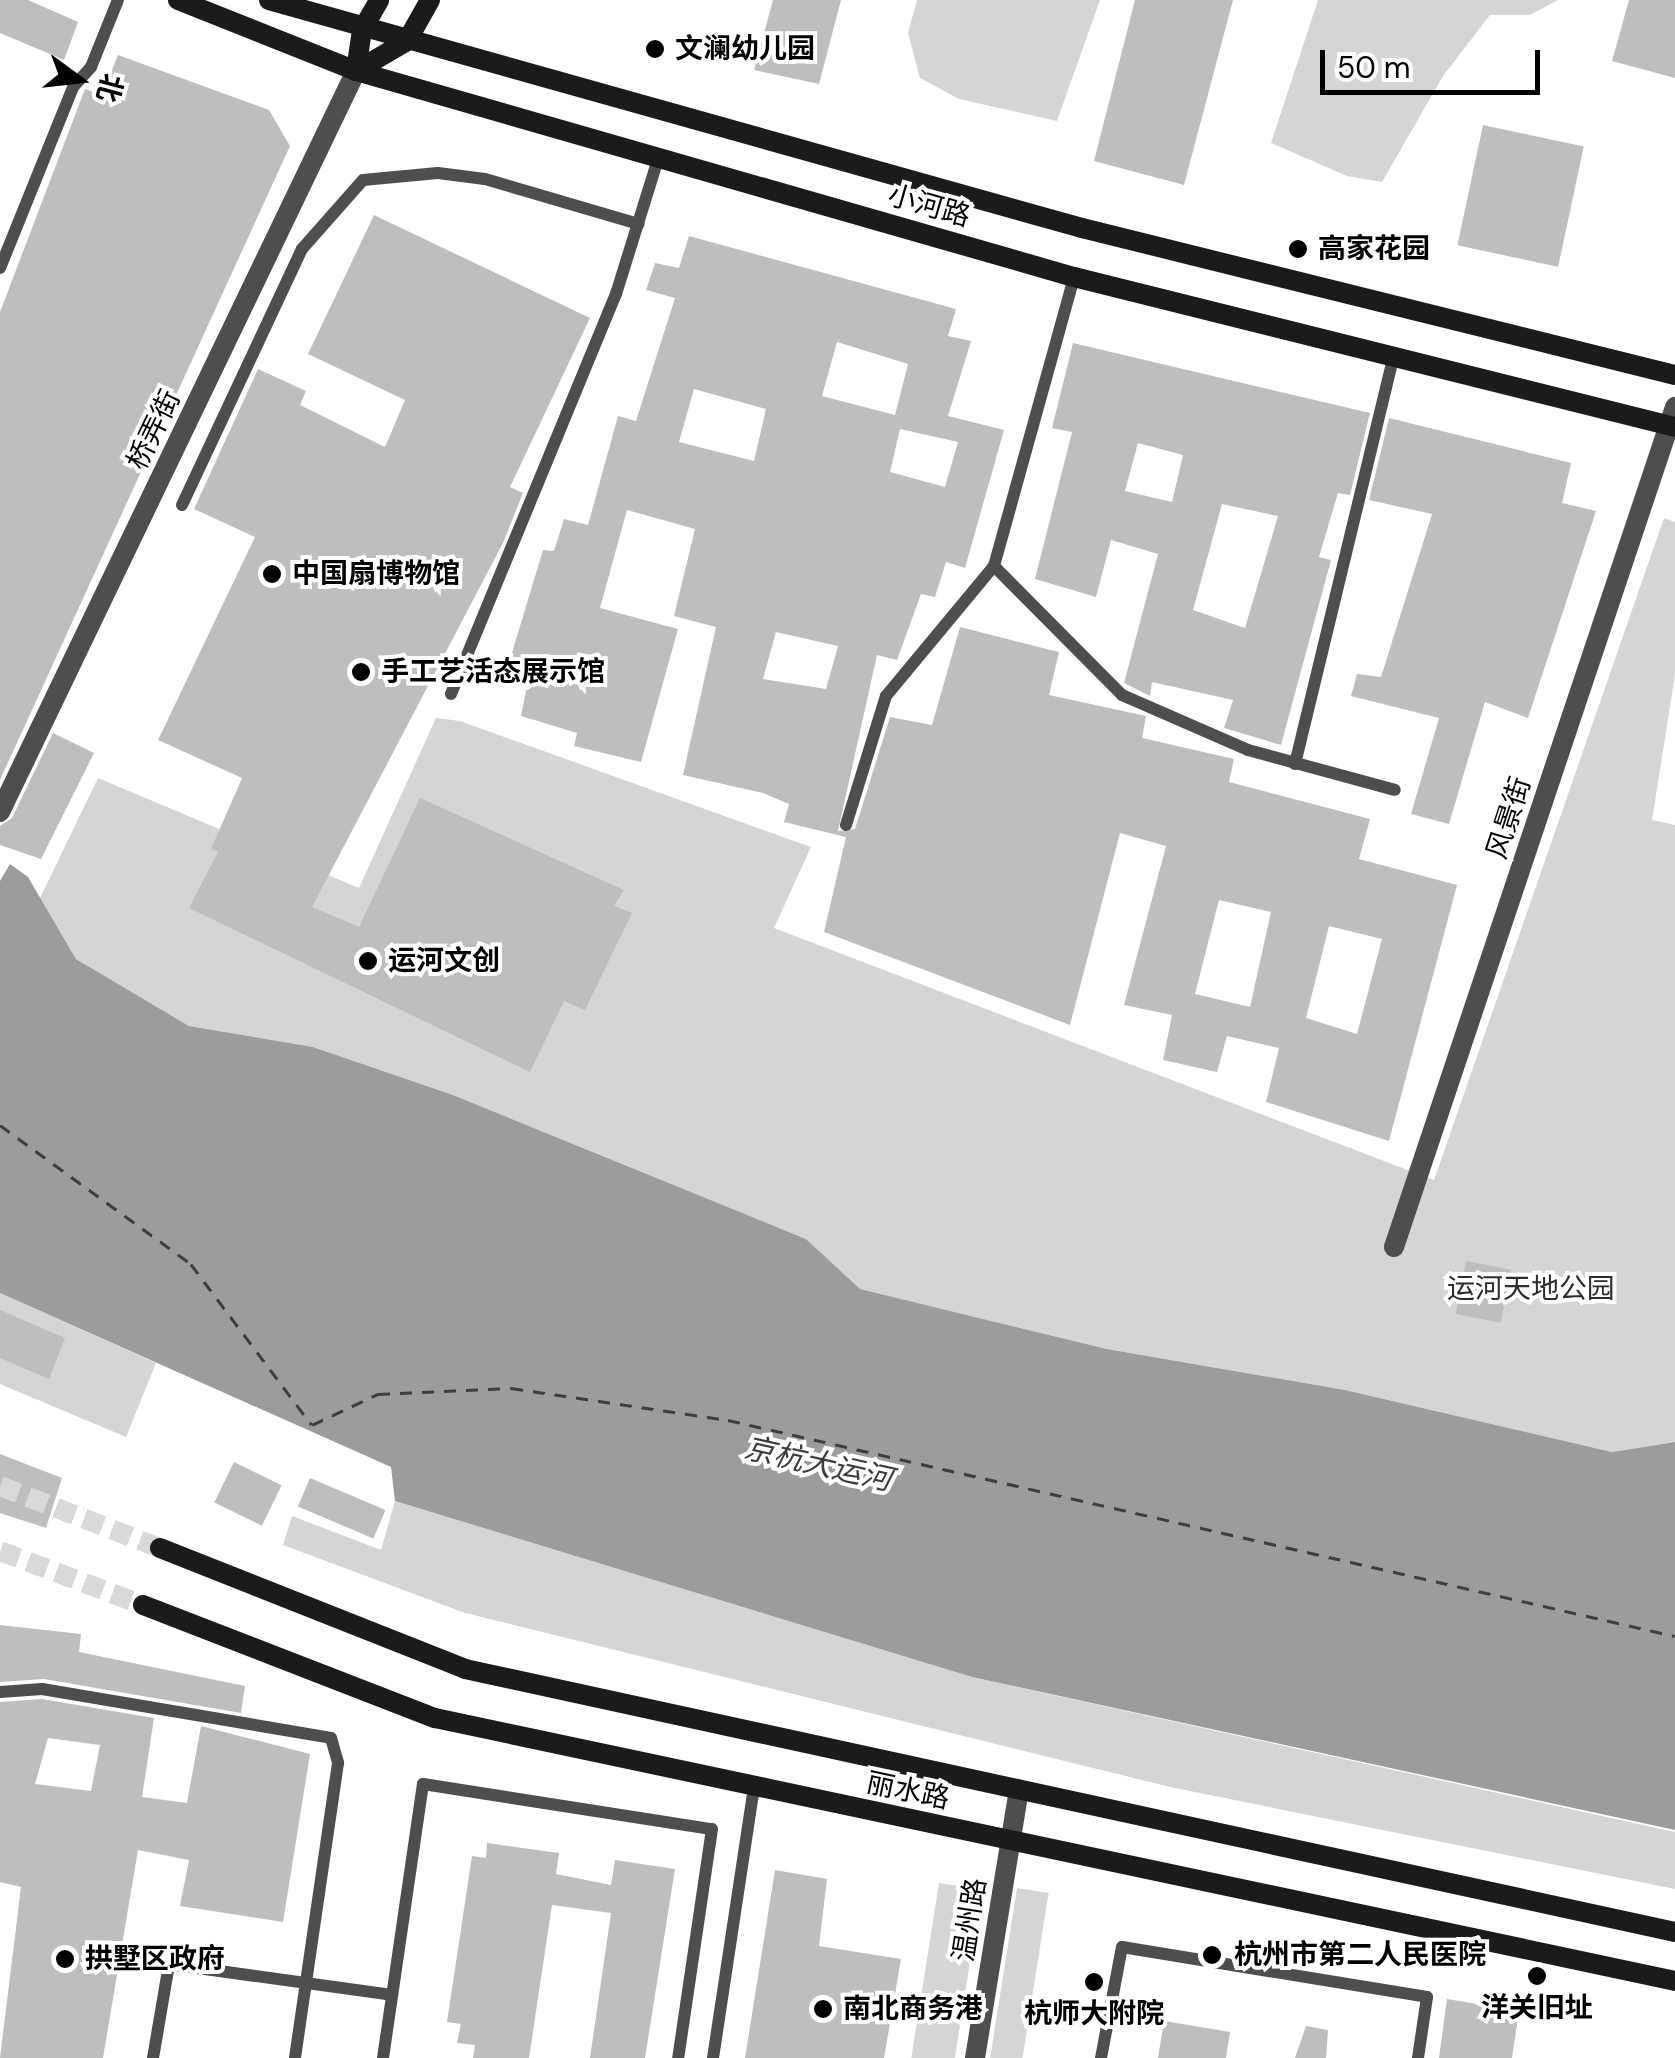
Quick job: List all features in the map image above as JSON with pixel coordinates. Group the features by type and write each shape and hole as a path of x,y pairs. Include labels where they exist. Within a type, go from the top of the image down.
{"main road":[{"name":"小河路","path":"178,0 356,71 1074,276 1394,360 1673,420"},
{"name":"小河路","path":"270,0 362,30 1082,228 1675,375"},
{"name":"桥弄街","path":"356,71 362,30 379,0"},
{"path":"356,71 407,41 430,0"},
{"name":"丽水路","path":"160,1548 465,1669 1675,1932"},
{"name":"丽水路","path":"143,1605 435,1718 1675,1981"}],"street":[{"name":"桥弄街","path":"0,812 356,71"},
{"name":"风景街","path":"1394,1247 1673,420"},
{"name":"温州路","path":"975,2058 1019,1790"}],"lane":[{"path":"0,268 73,86 91,67 118,0"},
{"path":"451,694 639,224 660,156"},
{"path":"182,505 302,249 363,180 438,173 484,179 639,224"},
{"path":"846,825 886,696 994,566 1074,276"},
{"path":"1295,764 1394,360"},
{"path":"994,566 1122,695 1295,764 1395,790"},
{"path":"0,1692 42,1689 331,1738 338,1763 296,2058"},
{"path":"383,2058 423,1784 712,1829 678,2058"},
{"path":"713,2058 754,1786"},
{"path":"1101,2058 1122,1946 1427,1997 1418,2058"},
{"path":"154,2058 169,1964 307,1980 392,1995"}],"green space":[{"path":"917,0 1100,0 1057,121 959,99 920,78 908,33"},
{"path":"1318,0 1558,0 1530,15 1490,15 1443,76 1382,182 1347,176 1271,143"},
{"name":"运河天地公园","path":"1664,518 1675,522 1675,675 1652,820 1675,825 1675,1442 1612,1452 1345,1390 1107,1349 859,1289 806,1239 453,1095 313,1047 189,1026 76,959 40,898 98,778 359,888 436,718 460,721 811,847 774,928 1434,1180"},
{"path":"0,1293 156,1363 126,1437 0,1384"},
{"path":"395,1501 972,1677 1675,1832 1675,1889 1170,1787 465,1613 283,1545 292,1516 381,1550"},
{"path":"939,1883 981,1890 955,2058 911,2058"},
{"path":"1017,1888 1049,1893 1022,2058 990,2058"}],"water":[{"name":"京杭大运河","path":"10,864 28,877 76,959 189,1026 313,1047 453,1095 806,1239 860,1289 1107,1349 1345,1390 1612,1452 1675,1442 1675,1830 972,1677 395,1501 391,1467 0,1293 0,881"}],"building":[{"path":"0,0 28,0 78,22 64,60 0,33"},
{"path":"773,0 841,0 819,84 754,70"},
{"path":"1135,0 1233,0 1184,185 1094,161"},
{"path":"1629,0 1675,0 1675,78 1612,61"},
{"path":"118,55 269,110 290,146 0,780 0,312 85,89 102,95"},
{"path":"1483,125 1584,146 1558,267 1457,245"},
{"path":"374,215 590,318 510,487 523,493 503,543 312,907 359,927 420,798 624,890 614,906 632,913 585,1010 564,1001 530,1072 189,908 218,852 211,849 242,778 158,740 255,537 194,509 258,369 306,391 300,405 385,447 405,400 308,354"},
{"path":"689,236 956,309 948,336 971,341 948,416 1004,430 965,568 946,562 935,597 921,594 897,660 877,655 838,831 855,829 890,717 932,725 960,627 1059,652 1049,695 1146,716 1142,738 1234,759 1229,782 1370,819 1359,859 1457,885 1389,1141 1266,1102 1279,1048 1227,1036 1217,1072 1163,1060 1172,1015 1124,1005 1166,846 1120,833 1070,1025 824,932 846,837 784,822 789,804 763,793 683,775 716,627 674,616 695,529 627,510 600,608 678,629 641,762 574,746 577,733 521,716 532,662 511,656 543,550 554,551 564,519 588,525 618,416 636,421 675,298 646,290 655,263 679,268","holes":["837,342 908,364 895,415 822,396","694,389 766,409 754,461 679,442","900,429 958,442 945,487 890,472","776,632 838,646 826,689 763,679","1219,900 1271,912 1250,1007 1195,994","1329,926 1382,939 1357,1034 1306,1018"]},
{"path":"1073,343 1370,413 1350,495 1338,493 1319,557 1331,560 1281,745 1224,728 1233,700 1152,682 1150,696 1124,683 1158,554 1111,540 1096,597 1035,579 1072,432 1052,428","holes":["1138,443 1183,455 1172,502 1125,491","1222,504 1278,516 1245,628 1193,610"]},
{"path":"1389,418 1571,463 1562,503 1596,511 1528,718 1485,702 1449,824 1411,814 1439,718 1351,696 1357,674 1381,677 1432,514 1369,500"},
{"path":"53,733 94,753 41,859 0,845 0,826 12,818"},
{"path":"1466,1261 1511,1270 1501,1323 1456,1314"},
{"path":"0,1310 65,1338 49,1379 0,1358"},
{"path":"0,1454 62,1478 46,1528 0,1513"},
{"path":"234,1462 282,1485 262,1526 214,1502"},
{"path":"310,1478 385,1510 373,1539 298,1507"},
{"path":"0,1625 81,1634 79,1652 245,1686 241,1713 44,1679 0,1682"},
{"path":"42,1699 154,1718 142,1797 187,1803 201,1726 310,1754 283,1922 180,1906 189,1860 138,1850 103,2058 0,2058 21,1887 0,1882 0,1702","holes":["48,1738 100,1745 91,1791 35,1784"]},
{"path":"487,1843 559,1853 556,1874 611,1885 615,1860 675,1869 645,2058 590,2058 611,1913 552,1905 529,2058 473,2058 475,2045 457,2043 461,2024 447,2022 472,1856 486,1858"},
{"name":"南北商务港","path":"775,1870 827,1879 819,1946 901,1959 884,2058 745,2058"},
{"path":"1447,1999 1519,2011 1512,2058 1439,2058"},
{"path":"1164,2021 1230,2032 1226,2058 1158,2058"},
{"path":"1306,2026 1328,2030 1326,2058 1295,2058"}],"ferry route":[{"path":"0,1125 191,1264 312,1425 378,1394 511,1388 728,1420 1675,1636"}],"tunnel":[{"path":"0,1486 160,1548"},
{"path":"0,1551 143,1605"}],"place":[{"name":"文澜幼儿园","path":"655,49"},
{"name":"高家花园","path":"1298,249"},
{"name":"中国扇博物馆","path":"272,574"},
{"name":"手工艺活态展示馆","path":"361,672"},
{"name":"运河文创","path":"368,961"},
{"name":"杭州市第二人民医院","path":"1212,1955"},
{"name":"拱墅区政府","path":"65,1959"},
{"name":"洋关旧址","path":"1537,1976"},
{"name":"杭师大附院","path":"1094,1982"},
{"name":"南北商务港","path":"823,2009"}]}
